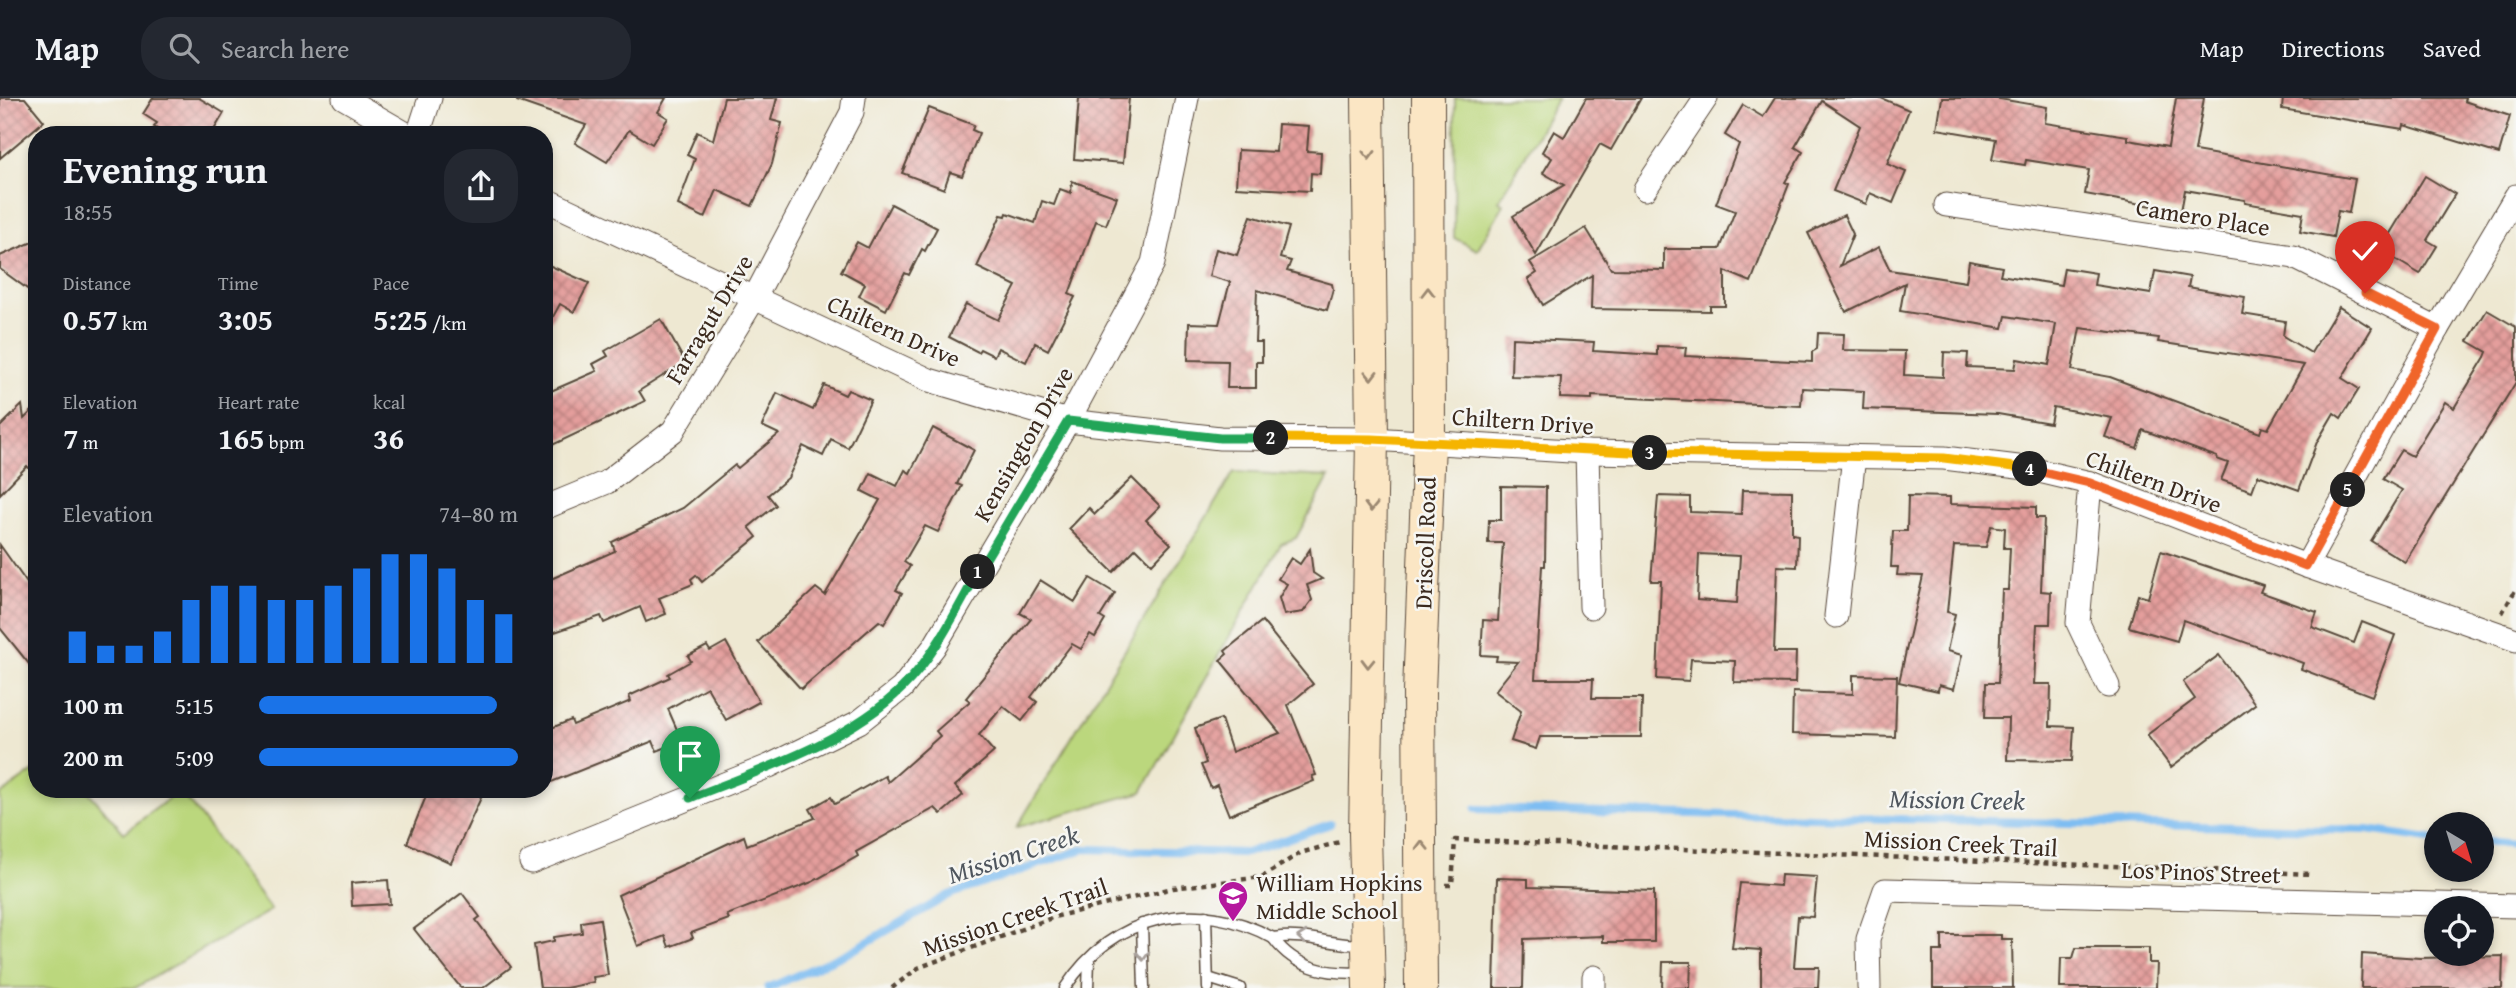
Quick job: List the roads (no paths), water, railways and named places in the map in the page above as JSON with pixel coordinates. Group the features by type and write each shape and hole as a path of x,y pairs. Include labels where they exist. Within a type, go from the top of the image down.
{"street":[{"path":"344,98 392,126"},
{"path":"421,126 430,98"},
{"name":"Farragut Drive","path":"553,504 607,482 673,431 755,297 852,112 854,98"},
{"name":"Kensington Drive","path":"531,862 769,766 859,722 902,688 934,647 1068,421 1153,263 1187,98"},
{"path":"1368,98 1372,439 1365,834 1369,968"},
{"name":"Driscoll Road","path":"1421,988 1419,692 1429,442 1428,98"},
{"path":"1645,189 1706,98"},
{"path":"2306,566 2437,329 2516,196"},
{"name":"Chiltern Drive","path":"553,203 929,380 1068,421 1220,438 1372,439 1587,452 1944,458 2026,468 2090,483 2306,566 2516,640"},
{"name":"Camero Place","path":"1946,205 2294,257 2437,329"},
{"path":"1587,452 1591,607"},
{"path":"1836,616 1854,456"},
{"path":"2090,483 2078,623 2108,686"},
{"name":"Los Pinos Street","path":"1869,988 1868,939 1885,890 2516,906"}],"lane":[{"path":"1065,988 1097,950 1142,925 1154,920 1206,916 1248,925 1273,938 1282,951 1312,968 1336,974 1369,968"},
{"path":"1206,916 1208,983 1240,988"},
{"path":"1142,925 1144,988"},
{"path":"1273,938 1298,934 1340,946 1369,968"},
{"path":"1088,988 1089,960"}],"waterway":[{"name":"Mission Creek","path":"1476,809 2368,830 2424,838"},
{"name":"Mission Creek","path":"768,988 850,952 949,895 1084,849 1246,853 1330,824"},
{"name":"Mission Creek","path":"2494,842 2516,844"}],"place":[{"name":"William Hopkins Middle School","path":"1233,923"}]}
